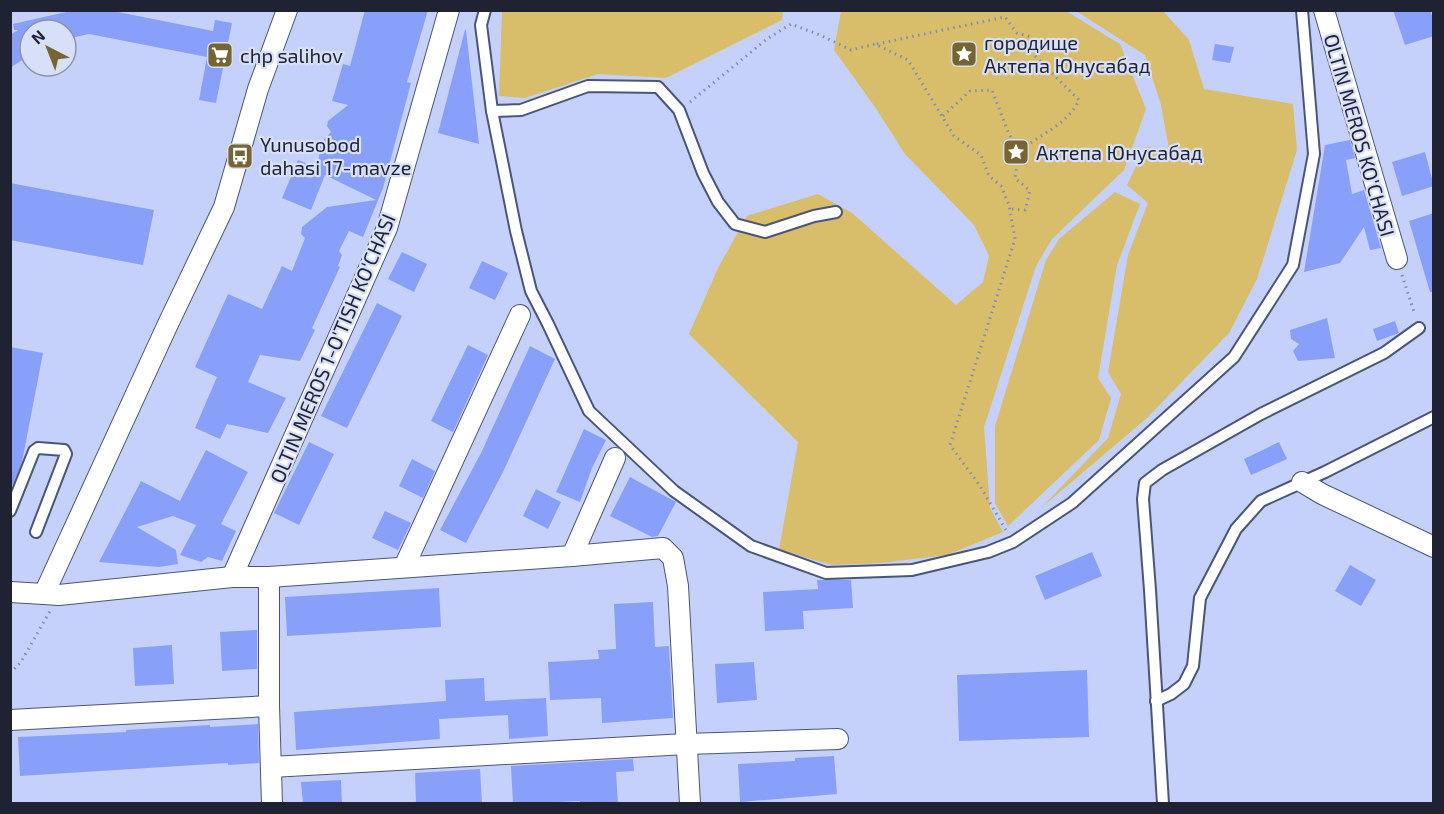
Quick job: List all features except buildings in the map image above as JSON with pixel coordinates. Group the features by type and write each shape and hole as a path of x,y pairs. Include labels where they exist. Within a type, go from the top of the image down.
{"street":[{"path":"51,595 168,324 224,207 258,89 287,10"},
{"name":"OLTIN MEROS 1-O'TISH KO'CHASI","path":"232,577 387,228 449,10"},
{"name":"OLTIN MEROS KO'CHASI","path":"1324,10 1397,259"},
{"path":"404,567 520,315"},
{"path":"572,556 615,458"},
{"path":"1302,482 1322,494 1434,547"},
{"path":"10,592 51,595 232,577 269,577 663,548 673,558 678,586 690,804"},
{"path":"269,577 272,804"},
{"path":"10,720 269,706"},
{"path":"271,767 686,744 838,739"}],"lane":[{"path":"485,10 481,25 492,111 516,231 531,291 589,411 674,491 751,546 826,573 912,570 988,552 1013,542 1072,503 1234,357 1293,265 1314,154 1302,10"},
{"path":"492,111 521,110 588,86 658,87 679,110 703,173 718,202 735,224 765,232 814,216 836,212"},
{"path":"1163,804 1143,499 1145,483 1162,470 1261,414 1384,353 1419,328"},
{"path":"1156,701 1171,694 1184,684 1194,666 1200,598 1236,529 1261,501 1434,417"},
{"path":"10,511 34,451 38,448 64,450 66,454 36,532"}],"path":[{"path":"679,110 767,39 791,24 850,50 1005,17 1017,33 1032,37 1034,55 1079,100 1074,112 1031,141 1020,152 1016,178 1030,191 1025,210 1010,209"},
{"path":"875,44 908,60 954,136 981,155 989,176 1001,186 1010,209 1015,239 950,445 980,486 1013,542"},
{"path":"943,116 970,91 992,90 1008,132 1020,152"},
{"path":"1397,259 1419,328"},
{"path":"10,673 21,662 51,595"}],"shaded area":[{"path":"502,10 783,11 782,20 666,78 598,74 525,98 499,96"},
{"path":"841,11 1066,11 1120,44 1146,109 1124,170 1052,239 1036,266 984,427 990,508 1003,532 947,555 881,563 832,565 779,550 798,442 689,334 718,268 747,216 818,194 852,213 956,305 983,282 989,256 974,225 905,154 834,50"},
{"path":"1076,11 1163,11 1189,40 1204,89 1293,104 1297,150 1257,279 1229,333 1147,418 1041,508 1108,438 1121,394 1108,372 1128,255 1148,203 1127,185 1145,147 1169,149 1161,105 1145,55"},
{"path":"1115,192 1140,204 1117,265 1098,378 1111,398 1099,440 1008,526 995,503 995,426 1046,260 1059,239"}],"place":[{"name":"городище Актепа Юнусабад","path":"964,54"},
{"name":"chp salihov","path":"220,55"},
{"name":"Актепа Юнусабад","path":"1016,152"},
{"name":"Yunusobod dahasi 17-mavze","path":"240,156"}]}
